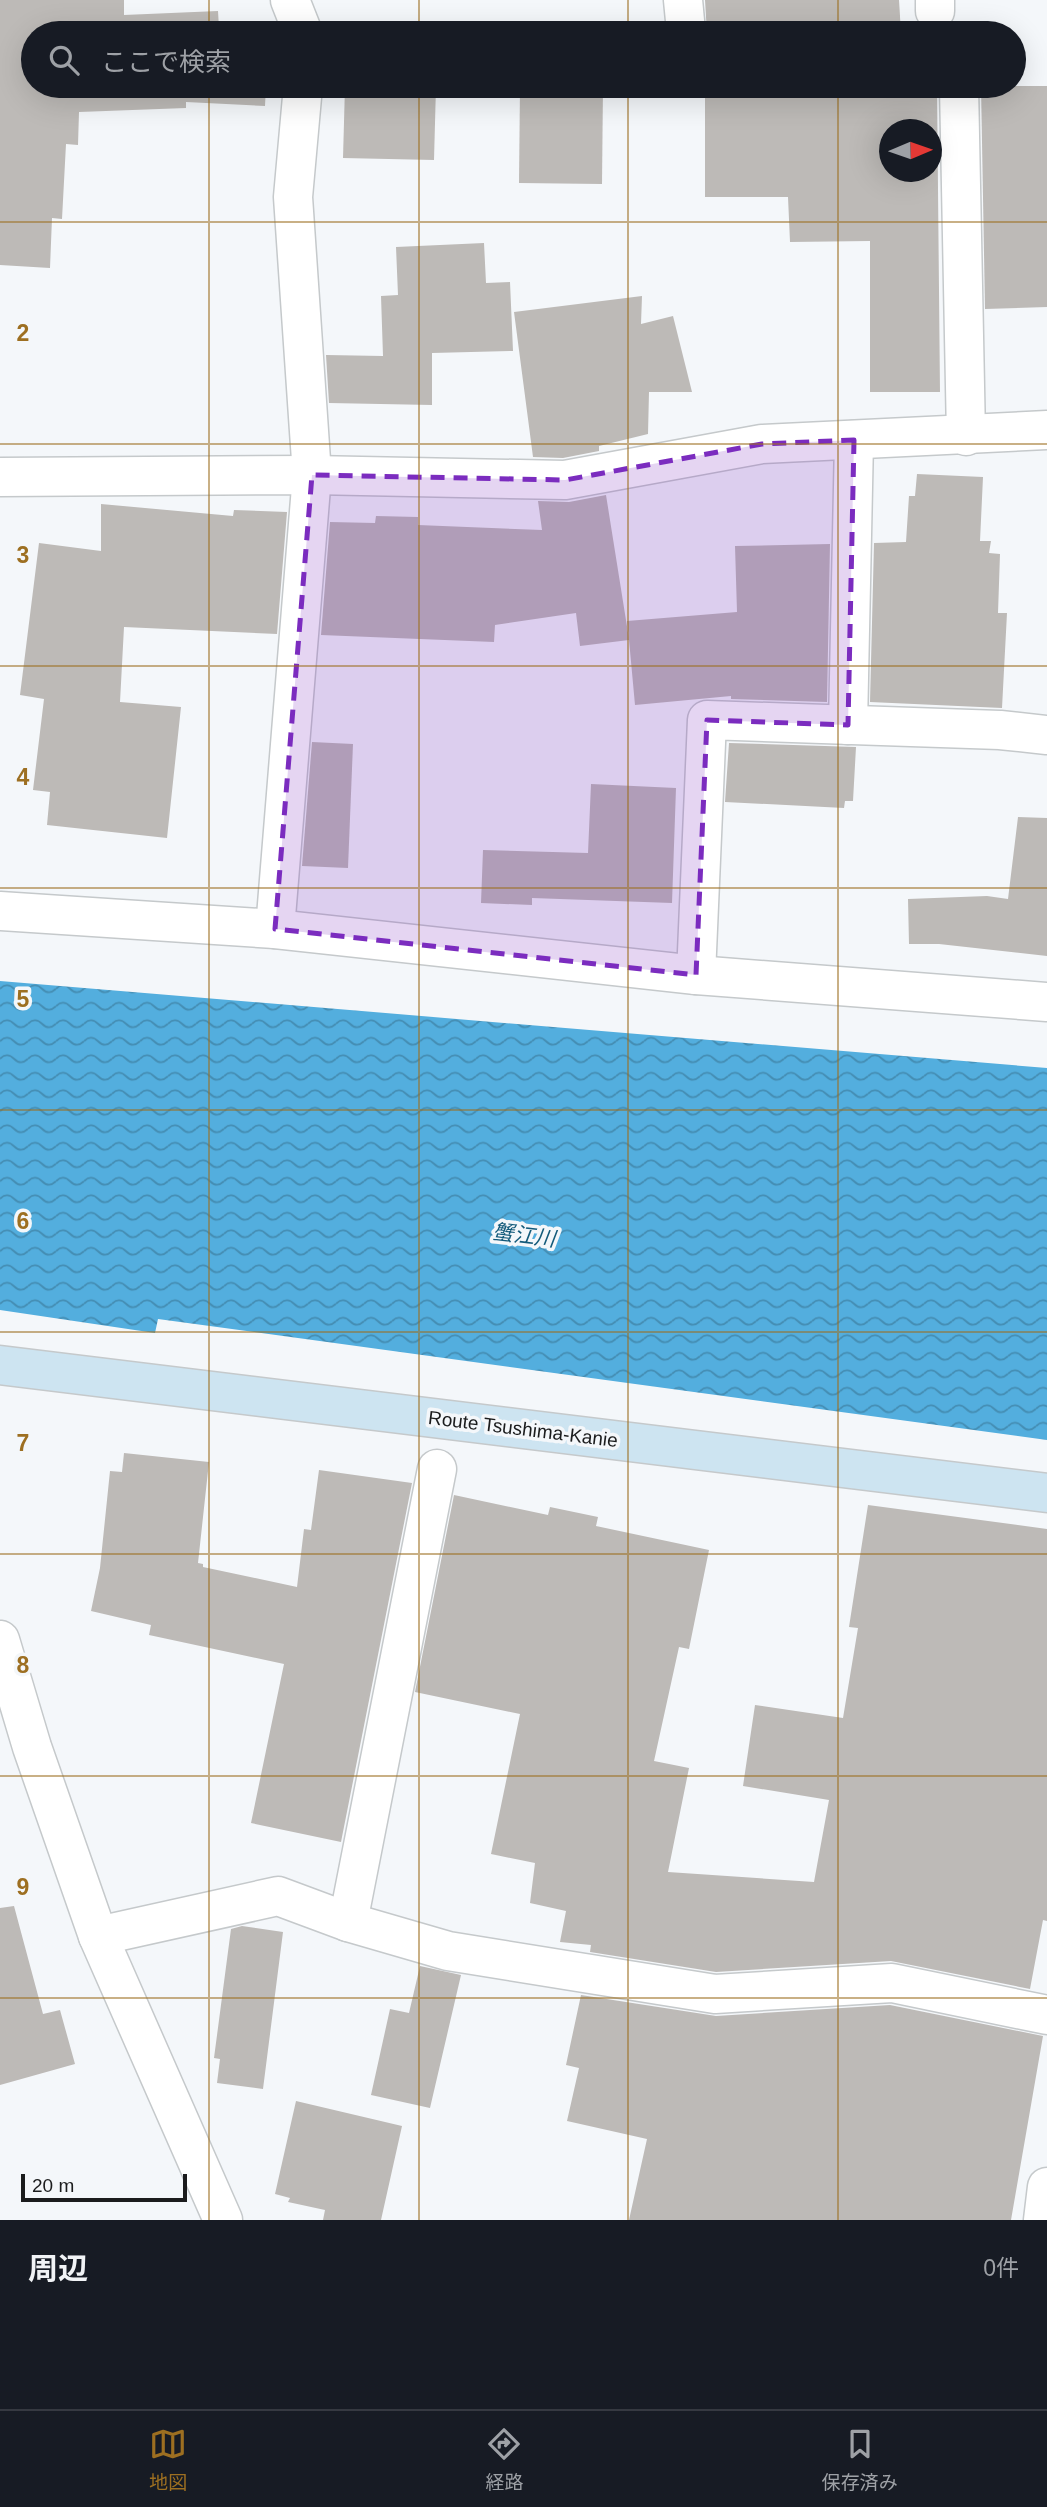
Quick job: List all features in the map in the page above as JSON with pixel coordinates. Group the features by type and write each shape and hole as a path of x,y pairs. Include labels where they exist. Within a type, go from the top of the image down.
{"main road":[{"name":"Route Tsushima-Kanie","path":"0,1365 1047,1493"}],"street":[{"path":"290,0 298,21"},
{"path":"275,929 312,475 293,197 302,98"},
{"path":"959,98 966,436"},
{"path":"0,477 312,475 565,481 762,444 1047,430"},
{"path":"848,725 854,440"},
{"path":"695,975 707,720 1000,730 1047,735"},
{"path":"0,911 275,929 695,975 1047,1002"},
{"path":"348,1922 436,1469"},
{"path":"0,1640 32,1747 98,1937 223,2220"},
{"path":"98,1937 278,1896 348,1922 448,1951 715,1994 892,1983 1047,2015"},
{"path":"1043,2220 1047,2187"}],"highlighted area":[{"path":"854,440 848,725 707,720 696,975 275,929 312,475 565,480 762,444"}],"water":[{"name":"蟹江川","path":"0,981 1047,1068 1047,1440 158,1319 155,1333 0,1310"}],"building":[{"path":"0,0 124,0 124,15 218,11 219,21 21,21 21,98 265,98 265,106 186,102 186,108 79,112 78,145 66,144 62,219 52,218 50,268 0,265"},
{"path":"705,0 899,0 900,21 706,21"},
{"path":"1026,86 1047,86 1047,307 985,309 981,98 1026,98"},
{"path":"345,98 436,98 434,160 343,158"},
{"path":"520,98 603,98 602,184 519,183"},
{"path":"705,98 937,98 937,119 879,119 879,182 938,182 940,392 870,392 870,241 790,242 788,197 705,197"},
{"path":"484,243 486,283 510,282 513,351 432,353 432,405 329,403 326,355 383,356 381,296 398,295 396,247"},
{"path":"642,296 641,324 673,316 692,392 649,392 648,434 599,446 599,451 563,458 533,457 514,312"},
{"path":"917,474 983,477 980,541 991,541 989,553 1000,554 998,613 1007,613 1002,708 870,702 874,543 906,542 909,496 915,496"},
{"path":"606,495 629,639 627,621 737,612 735,546 830,544 827,702 731,699 731,696 635,705 629,640 580,646 576,613 495,625 494,642 321,635 330,522 375,523 376,516 418,517 418,525 542,530 538,501 569,502"},
{"path":"101,504 233,516 234,510 287,512 277,634 124,627 120,702 181,707 167,838 47,825 50,792 33,790 44,699 20,695 39,543 101,551"},
{"path":"312,742 353,744 348,868 302,866"},
{"path":"729,743 856,747 853,801 845,801 844,808 725,802"},
{"path":"591,784 676,788 672,903 532,898 532,905 481,903 483,850 588,853"},
{"path":"1018,817 1047,818 1047,956 939,944 909,944 908,899 987,896 1008,899"},
{"path":"124,1453 209,1462 198,1563 203,1564 203,1567 297,1587 304,1529 311,1530 319,1470 412,1483 341,1842 251,1823 284,1664 149,1635 151,1625 91,1611 100,1568 110,1471 122,1472"},
{"path":"454,1495 548,1515 550,1507 598,1517 596,1526 709,1550 689,1649 679,1647 654,1761 689,1768 668,1872 814,1882 829,1800 743,1786 755,1705 843,1718 858,1628 849,1627 868,1505 1047,1529 1047,1921 1043,1920 1030,1989 891,1961 716,1972 590,1952 591,1945 560,1942 566,1911 530,1903 535,1863 491,1854 520,1714 415,1692"},
{"path":"14,1906 43,2014 60,2010 75,2064 0,2085 0,1908"},
{"path":"242,1926 283,1932 263,2089 217,2083 220,2059 214,2058 231,1929"},
{"path":"420,1966 461,1975 430,2108 371,2095 390,2009 409,2013"},
{"path":"581,1995 716,2016 890,2005 1043,2036 1011,2220 629,2220 647,2139 567,2121 579,2068 566,2065"},
{"path":"296,2101 402,2126 381,2220 323,2220 325,2210 288,2202 290,2198 275,2194"}]}
